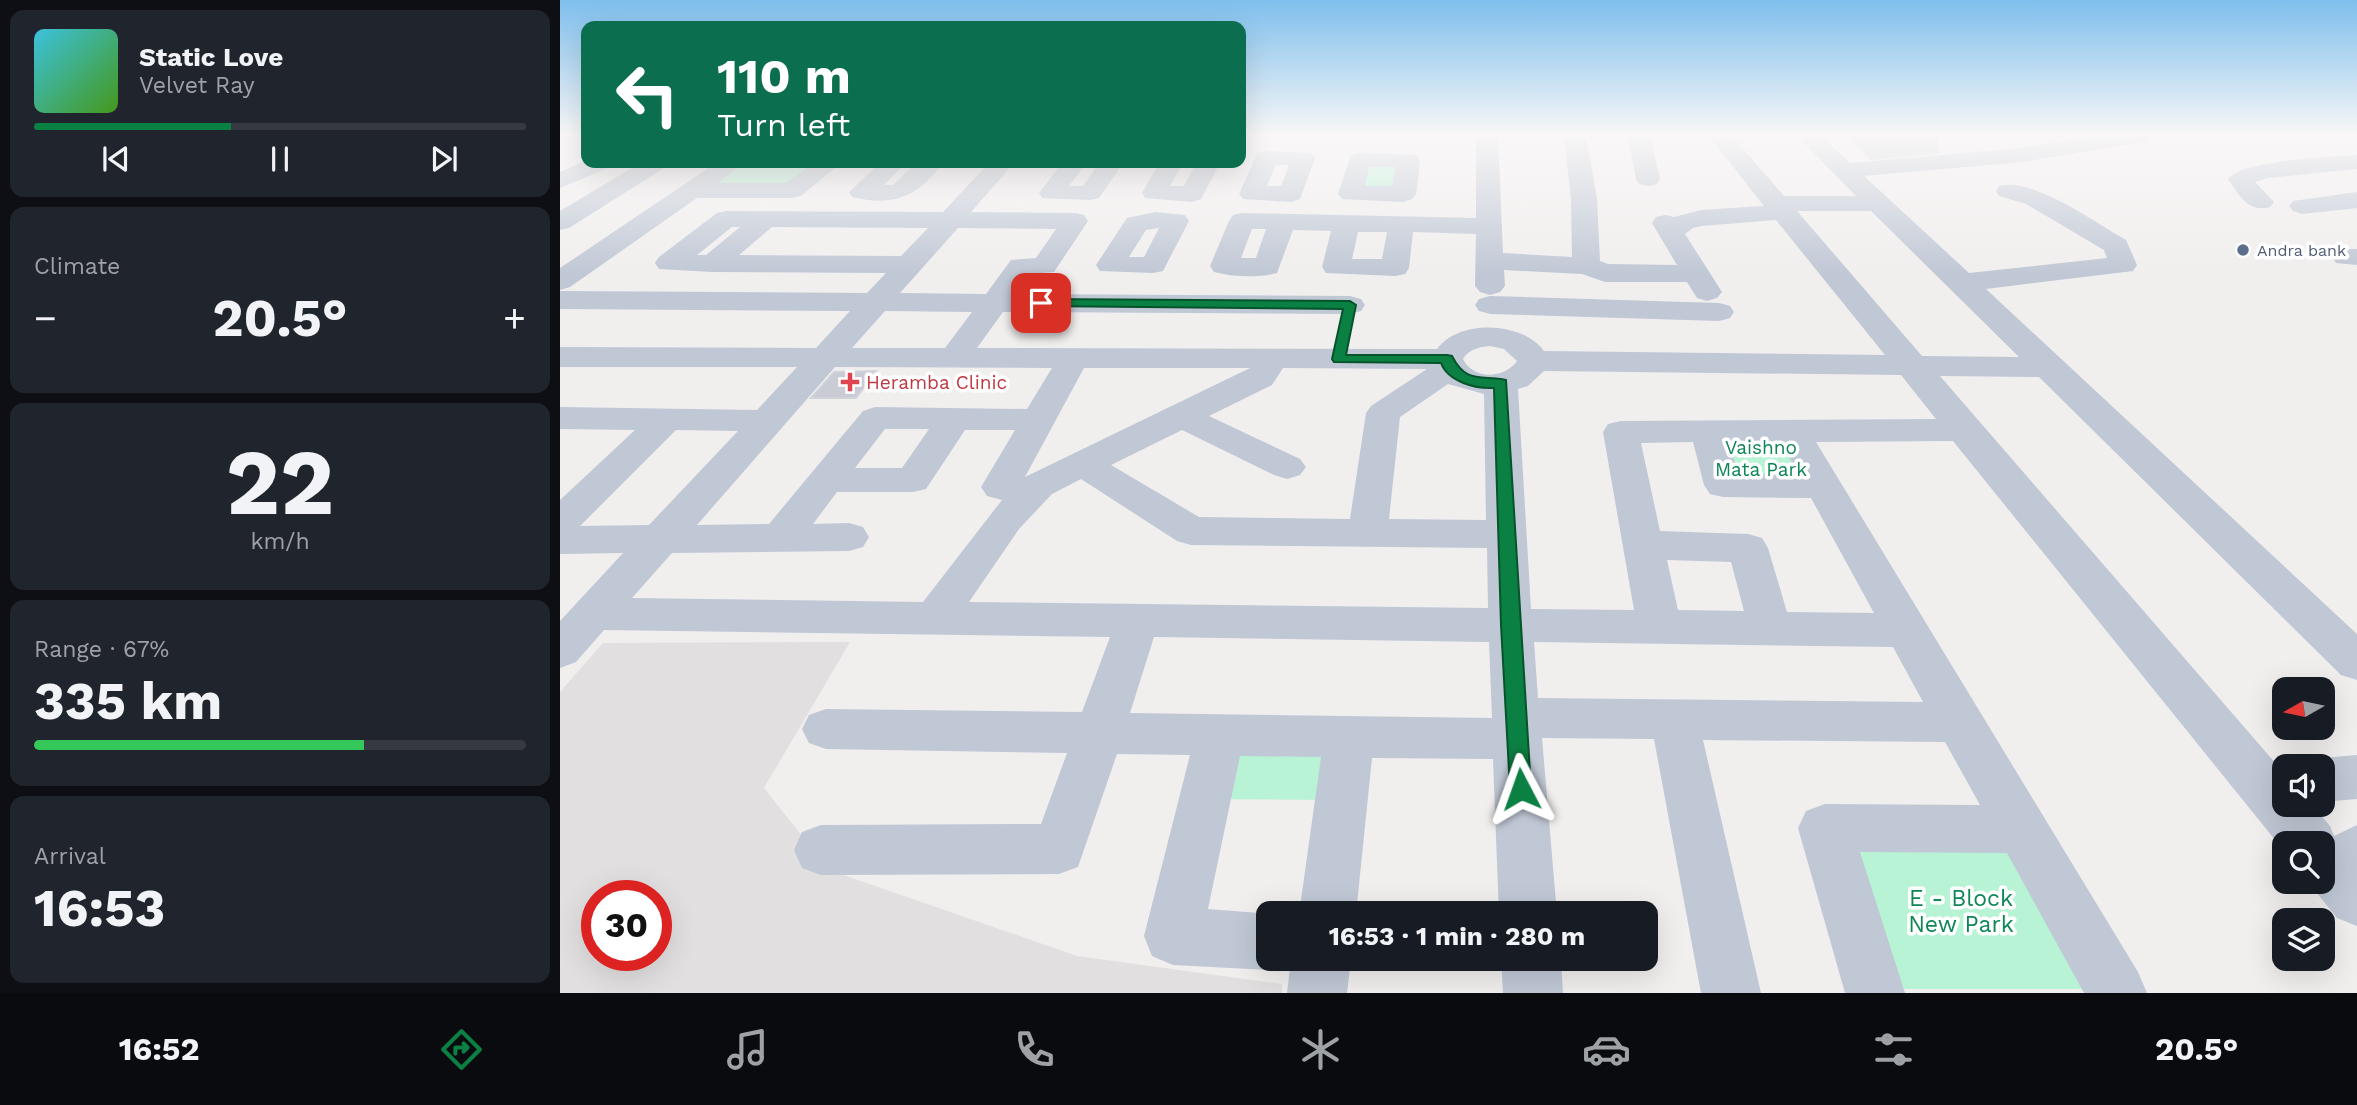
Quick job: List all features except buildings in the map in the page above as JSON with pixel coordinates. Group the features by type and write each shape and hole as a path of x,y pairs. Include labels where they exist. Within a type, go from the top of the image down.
{"street":[{"path":"561,221 624,182"},
{"path":"560,281 703,182"},
{"path":"692,190 792,191 803,182"},
{"path":"872,182 861,192 899,192 909,182"},
{"path":"560,650 984,182"},
{"path":"1059,182 1051,193 1090,193 1097,182"},
{"path":"1160,182 1154,193 1192,194 1198,182"},
{"path":"1295,182 1291,194 1272,194 1272,222 1267,267 1224,266 1242,222 1272,222 1356,224 1401,224 1489,226"},
{"path":"1354,182 1351,194 1403,194 1405,182"},
{"path":"1488,182 1490,337"},
{"path":"1582,182 1595,270"},
{"path":"1759,182 1966,430 2272,783"},
{"path":"1855,182 2357,662"},
{"path":"1961,283 2123,265 2116,246 2035,199 2008,191 1996,182"},
{"path":"2008,191 2021,182"},
{"path":"2243,182 2255,199 2261,202"},
{"path":"569,357 612,329 646,300 701,264 757,219 784,191"},
{"path":"765,301 792,264 840,219 881,192"},
{"path":"910,265 669,263 726,219 1105,222 1176,221 1153,265 1110,265 1105,222 1071,193"},
{"path":"953,359 1021,266 1044,266 1105,222 1171,193"},
{"path":"1373,194 1336,267 1395,268 1401,224"},
{"path":"2302,206 2357,200"},
{"path":"1750,363 1668,228 1701,218 1780,208 1878,203"},
{"path":"2330,203 2357,220"},
{"path":"561,221 646,221"},
{"path":"1489,261 1595,270 1696,274"},
{"path":"1034,490 1000,487 1133,265"},
{"path":"1215,359 1248,266"},
{"path":"1339,359 1358,267"},
{"path":"1556,307 1595,270"},
{"path":"560,300 1350,305"},
{"path":"1490,305 1719,312"},
{"path":"1368,532 1383,413 1448,363 1457,345 1490,337 1503,338 1524,347 1517,372 1507,534 1527,901"},
{"path":"569,357 1339,359 1448,363 1464,379 1488,384 1517,372 1750,363 2048,367"},
{"path":"935,618 1005,520 1039,485 1260,378 1273,359"},
{"path":"1181,416 1287,467"},
{"path":"782,537 875,418 1038,420"},
{"path":"568,424 667,419 768,421"},
{"path":"560,522 667,419"},
{"path":"826,480 913,481 954,419"},
{"path":"1658,626 1621,432 1966,430"},
{"path":"1708,431 1723,485 1824,486"},
{"path":"1792,431 2117,993"},
{"path":"1083,464 1191,531 1507,534"},
{"path":"560,540 849,537"},
{"path":"1643,545 1748,548 1770,628"},
{"path":"593,614 1907,630"},
{"path":"821,849 1059,849 1138,621"},
{"path":"826,729 1349,737 1674,719 1960,722"},
{"path":"1674,719 1731,993"},
{"path":"1220,735 1173,936 1256,940"},
{"path":"1329,901 1349,737"},
{"path":"2335,779 2357,777"},
{"path":"2299,817 2336,864"},
{"path":"1875,993 1825,828 2022,829"},
{"path":"1317,993 1320,971"},
{"path":"1532,971 1533,993"}],"shaded area":[{"path":"850,642 764,788 829,870 1077,956 1282,984 1282,993 560,993 560,692 603,643"}],"green space":[{"path":"706,182 788,182 780,189 698,188"},
{"path":"1355,182 1404,182 1402,194 1353,193"},
{"name":"Vaishno Mata Park","path":"1712,433 1789,433 1818,484 1727,483"},
{"path":"1224,738 1344,742 1335,800 1210,799"},
{"name":"E - Block New Park","path":"1833,833 2020,833 2109,989 1881,989"}],"place":[{"name":"Andra bank","path":"2243,250"},
{"name":"Heramba Clinic","path":"850,382"}],"route":[{"path":"1041,303 1350,305 1339,359 1447,359 1455,374 1464,379 1476,383 1501,383 1510,625 1521,789"}]}
